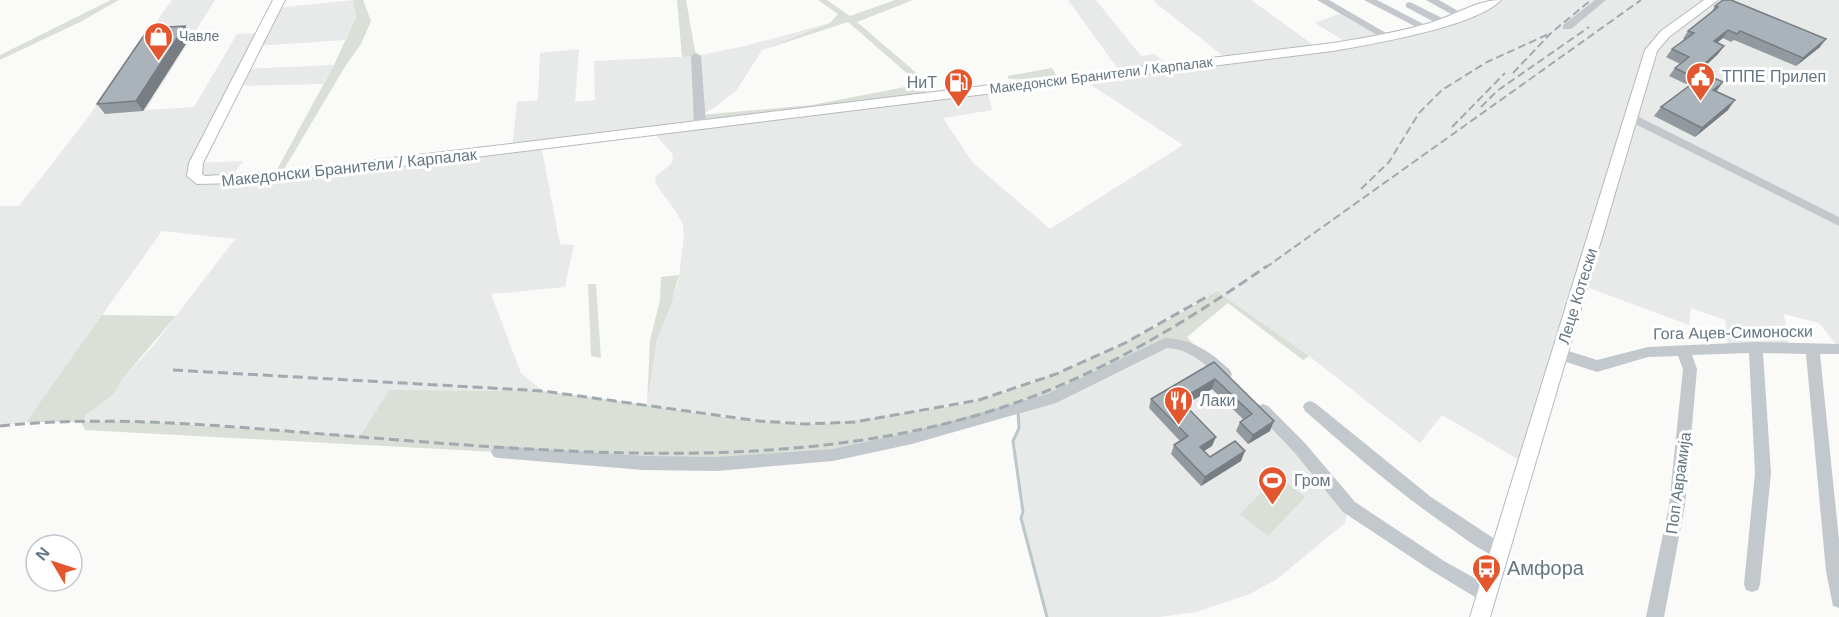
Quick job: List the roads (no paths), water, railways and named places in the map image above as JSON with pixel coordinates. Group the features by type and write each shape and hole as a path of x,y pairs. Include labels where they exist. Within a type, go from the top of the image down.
{"main road":[{"name":"Македонски Бранители / Карпалак","path":"279,0 196,163 194,176 202,182 273,177 1297,52 1388,37 1426,28 1462,16 1495,0"},
{"name":"Леце Котески","path":"1479,617 1501,552 1652,50 1665,34 1712,0"}],"street":[{"path":"1322,0 1388,37"},
{"path":"1369,0 1426,28"},
{"path":"1431,0 1462,16"},
{"path":"1567,27 1602,0"},
{"path":"1410,4 1444,23"},
{"path":"696,56 700,124"},
{"path":"1633,118 1839,222"},
{"path":"499,452 643,463 717,464 833,455 912,438 1051,399 1165,343 1175,342 1190,346 1235,384"},
{"path":"1752,584 1763,473 1756,347"},
{"name":"Гога Ацев-Симоноски","path":"1559,354 1597,366 1648,352 1756,347 1839,349"},
{"path":"1812,348 1834,571 1839,600"},
{"name":"Поп Аврамија","path":"1655,617 1677,505 1689,407 1690,369 1682,350"},
{"path":"1251,399 1299,447 1349,507 1438,566 1486,594"},
{"path":"1310,407 1417,497 1463,530 1501,552"}],"waterway":[{"path":"1018,411 1019,428 1013,441 1023,512 1021,518 1047,617"}],"railway":[{"path":"1551,33 1591,0"},
{"path":"1265,268 1641,0"},
{"path":"1481,107 1497,91 1589,27"},
{"path":"1361,189 1389,162 1419,113 1442,90 1487,62 1551,33"},
{"path":"1513,73 1551,33"},
{"path":"1452,127 1505,73"},
{"path":"0,426 87,421 174,423 517,448 604,452 690,453 777,449 862,440 945,424 1026,399 1058,386 1121,357 1151,340 1267,266"},
{"path":"173,370 543,391 759,421 806,424 855,422 979,400 1056,374 1125,343 1210,295"}],"place":[{"name":"Чавле","path":"158,62"},
{"name":"ТППЕ Прилеп","path":"1701,102"},
{"name":"НиТ","path":"958,108"},
{"name":"Лаки","path":"1179,426"},
{"name":"Гром","path":"1273,506"},
{"name":"Амфора","path":"1486,594"}]}
